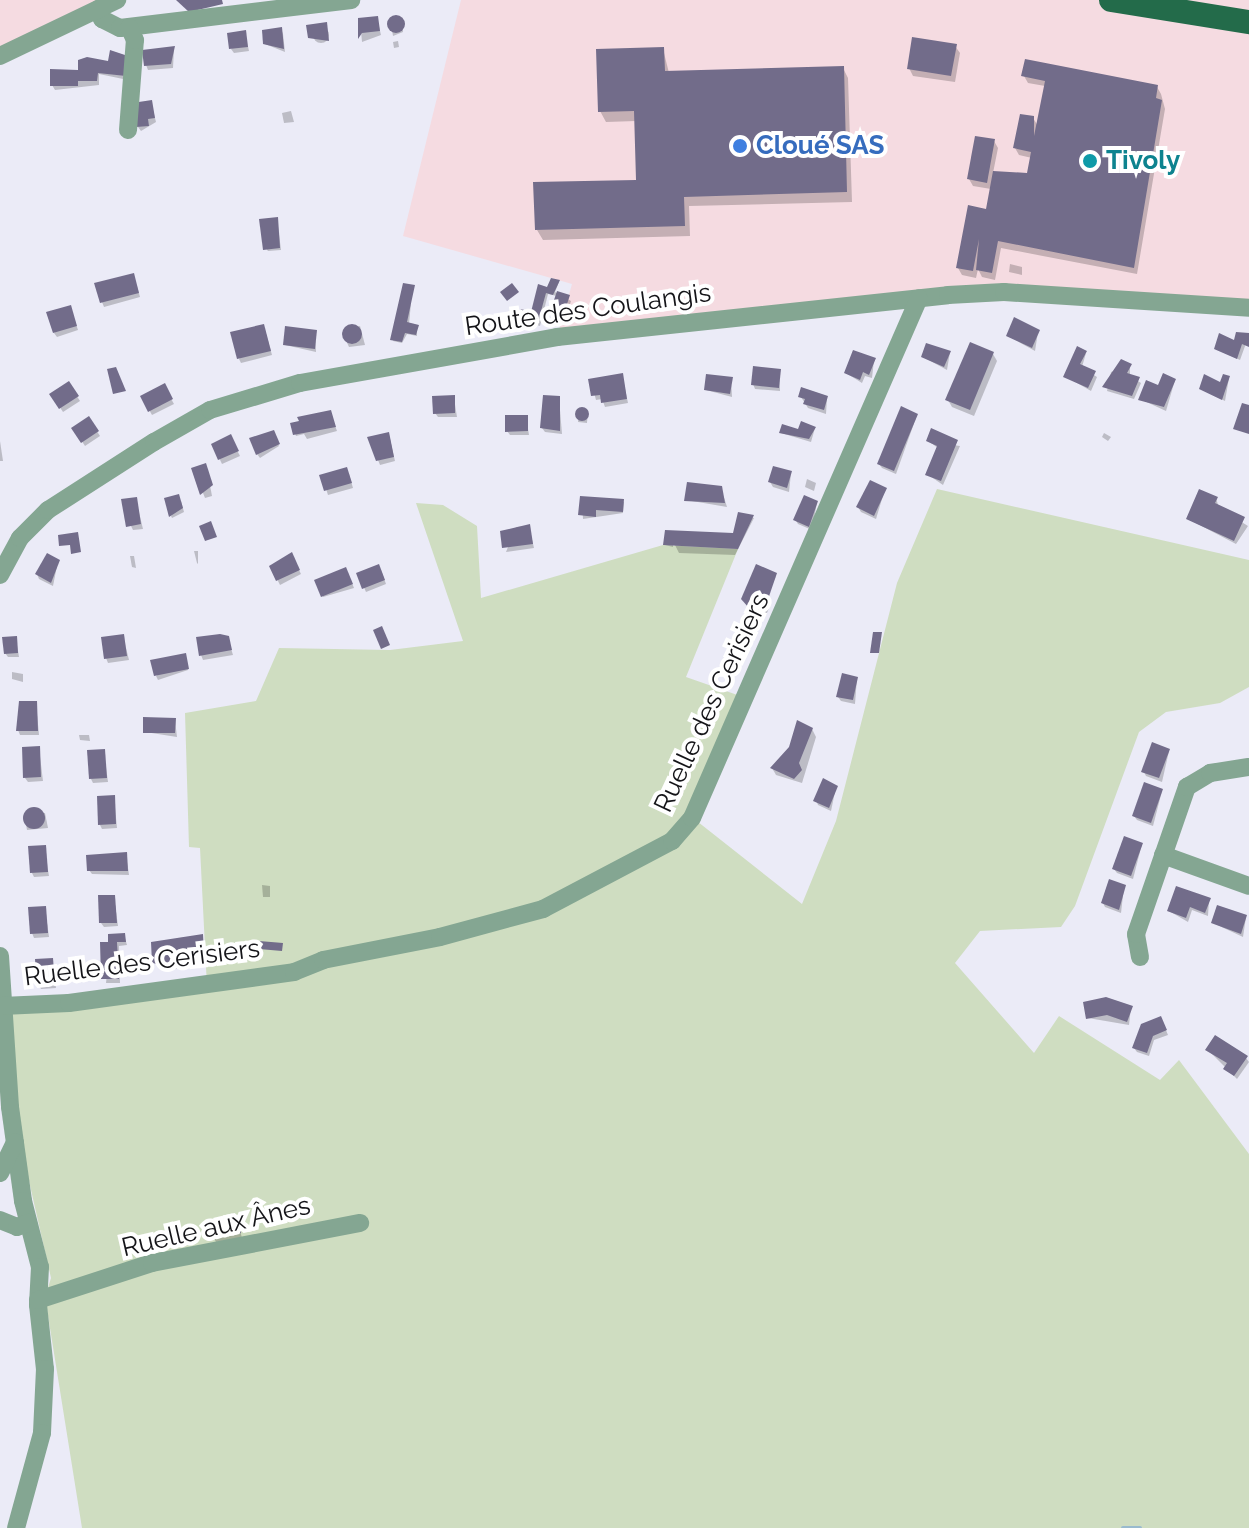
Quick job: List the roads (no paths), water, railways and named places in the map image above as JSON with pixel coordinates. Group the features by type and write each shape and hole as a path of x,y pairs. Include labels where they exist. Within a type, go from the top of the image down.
{"main road":[{"path":"1111,0 1249,22"}],"street":[{"path":"0,56 117,0"},
{"path":"98,9 102,19 129,27 351,0"},
{"path":"128,130 135,40 129,27"},
{"name":"Route des Coulangis","path":"0,575 20,538 48,510 154,442 221,407 300,383 557,337 919,298 1004,292 1249,308"},
{"name":"Ruelle des Cerisiers","path":"2,1006 69,1003 294,972 323,960 440,937 543,909 672,841 692,818 919,298"},
{"path":"1140,957 1136,934 1163,855 1194,780 1249,767"},
{"path":"1163,855 1249,886"},
{"path":"0,956 15,1142 28,1223 40,1267 38,1300 45,1369 42,1433 16,1528"},
{"path":"0,1173 15,1142"},
{"path":"0,1220 17,1227 28,1223"},
{"name":"Ruelle aux Ânes","path":"38,1300 152,1263 360,1223"}],"waterway":[{"path":"1123,1528 1140,1528"}],"place":[{"name":"Cloué SAS","path":"740,146"},
{"name":"Tivoly","path":"1090,161"}]}
